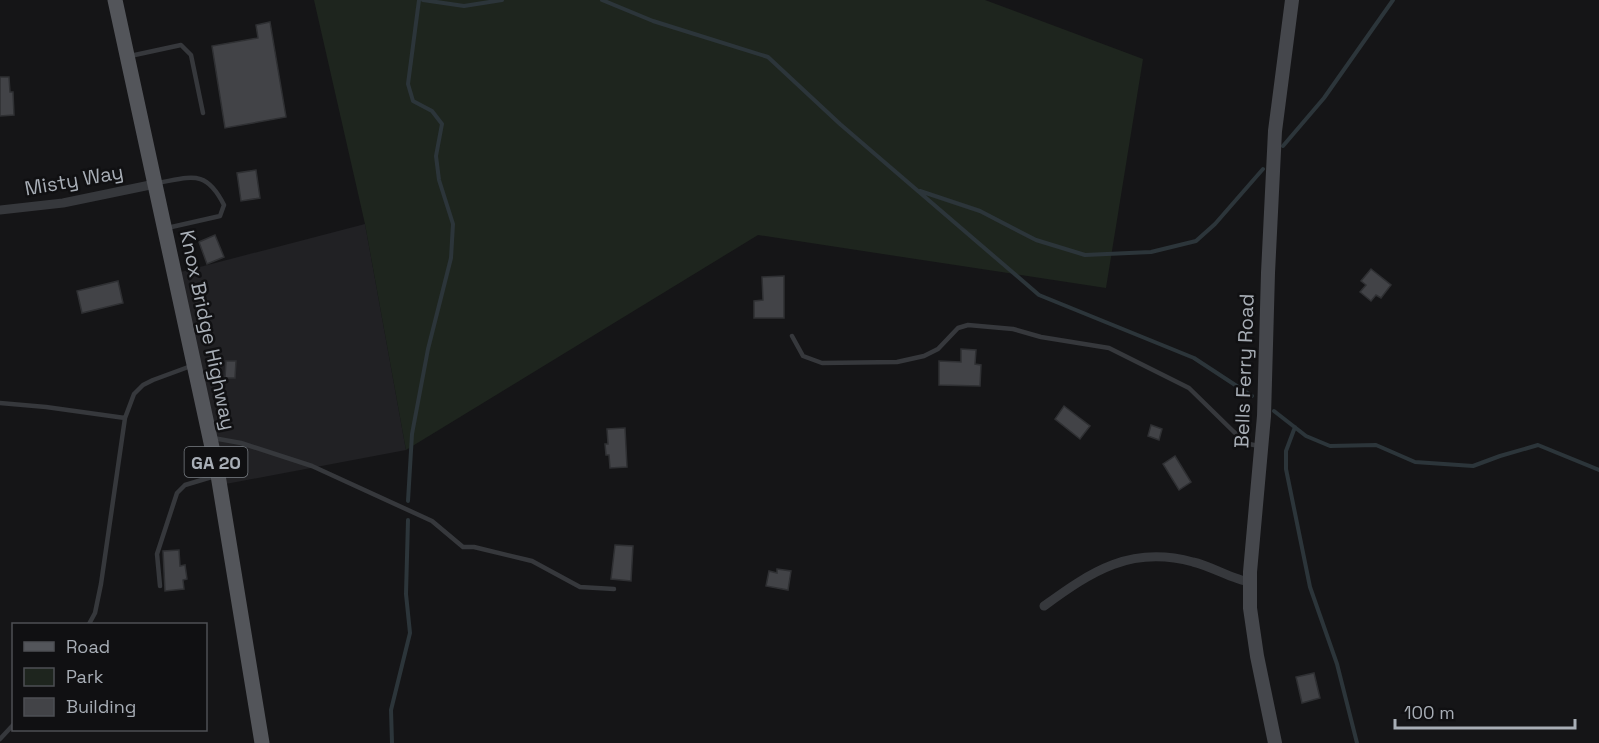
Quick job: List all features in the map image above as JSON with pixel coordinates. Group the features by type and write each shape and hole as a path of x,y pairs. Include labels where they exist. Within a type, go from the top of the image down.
{"main road":[{"name":"Knox Bridge Highway","path":"115,0 211,438 262,743"},
{"name":"Bells Ferry Road","path":"1275,743 1257,656 1250,608 1250,582 1261,447 1275,131 1292,0"}],"street":[{"name":"Misty Way","path":"0,210 63,203 154,184"},
{"path":"1044,606 1071,586 1100,569 1124,560 1152,555 1192,561 1250,582"}],"lane":[{"path":"128,56 181,45 191,56 203,113"},
{"path":"154,184 188,177 206,179 217,190 224,204 220,216 165,229"},
{"path":"792,336 803,356 822,363 897,362 924,356 938,350 958,328 968,325 1013,329 1041,337 1109,348 1189,388 1249,444 1261,447"},
{"path":"90,623 95,613 101,584 125,418 134,394 153,380 194,364"},
{"path":"0,403 125,418"},
{"path":"211,438 241,443 312,465 432,521 463,547 483,549 532,561 580,586 614,589"},
{"path":"160,586 157,554 177,493 185,485 218,474"},
{"path":"0,739 12,726"}],"shaded area":[{"path":"365,224 406,450 215,486 169,275"}],"green space":[{"path":"314,0 985,0 1143,59 1106,288 758,235 406,450 365,224"}],"building":[{"path":"270,22 286,117 225,128 212,46 258,38 256,25"},
{"path":"0,77 9,77 10,92 13,92 14,115 0,116"},
{"path":"256,170 260,198 241,201 237,173"},
{"path":"215,235 224,257 207,264 199,242"},
{"path":"1371,269 1391,285 1381,298 1376,295 1371,301 1360,292 1366,285 1361,281"},
{"path":"784,276 784,318 754,318 754,301 763,300 762,277"},
{"path":"118,281 123,303 82,313 77,291"},
{"path":"961,349 976,350 975,364 981,365 980,386 939,385 939,361 961,362"},
{"path":"226,361 236,361 235,378 225,378"},
{"path":"1064,406 1090,426 1080,439 1055,419"},
{"path":"1151,425 1162,429 1159,440 1148,436"},
{"path":"625,428 627,467 610,468 605,444 608,444 607,429"},
{"path":"1175,456 1191,482 1179,490 1163,464"},
{"path":"615,545 633,546 631,581 611,579"},
{"path":"179,550 180,566 185,565 187,579 183,580 184,589 165,591 163,551"},
{"path":"777,569 791,571 788,590 766,586 769,571 777,573"},
{"path":"1314,673 1320,698 1302,703 1296,677"}],"waterway":[{"path":"408,501 412,434 428,349 451,258 453,224 439,180 436,156 442,124 432,111 413,101 408,84 419,0"},
{"path":"423,0 464,6 502,0"},
{"path":"602,0 653,21 768,57 840,124 1039,295 1194,358 1252,396"},
{"path":"1283,146 1324,98 1393,0"},
{"path":"920,191 980,211 1036,240 1085,255 1151,252 1196,241 1215,224 1263,169"},
{"path":"1274,411 1306,436 1330,446 1376,445 1415,462 1473,466 1538,445 1599,470"},
{"path":"1295,427 1286,451 1286,469 1310,587 1337,664 1357,743"},
{"path":"392,743 391,710 410,633 406,594 408,520"}]}
